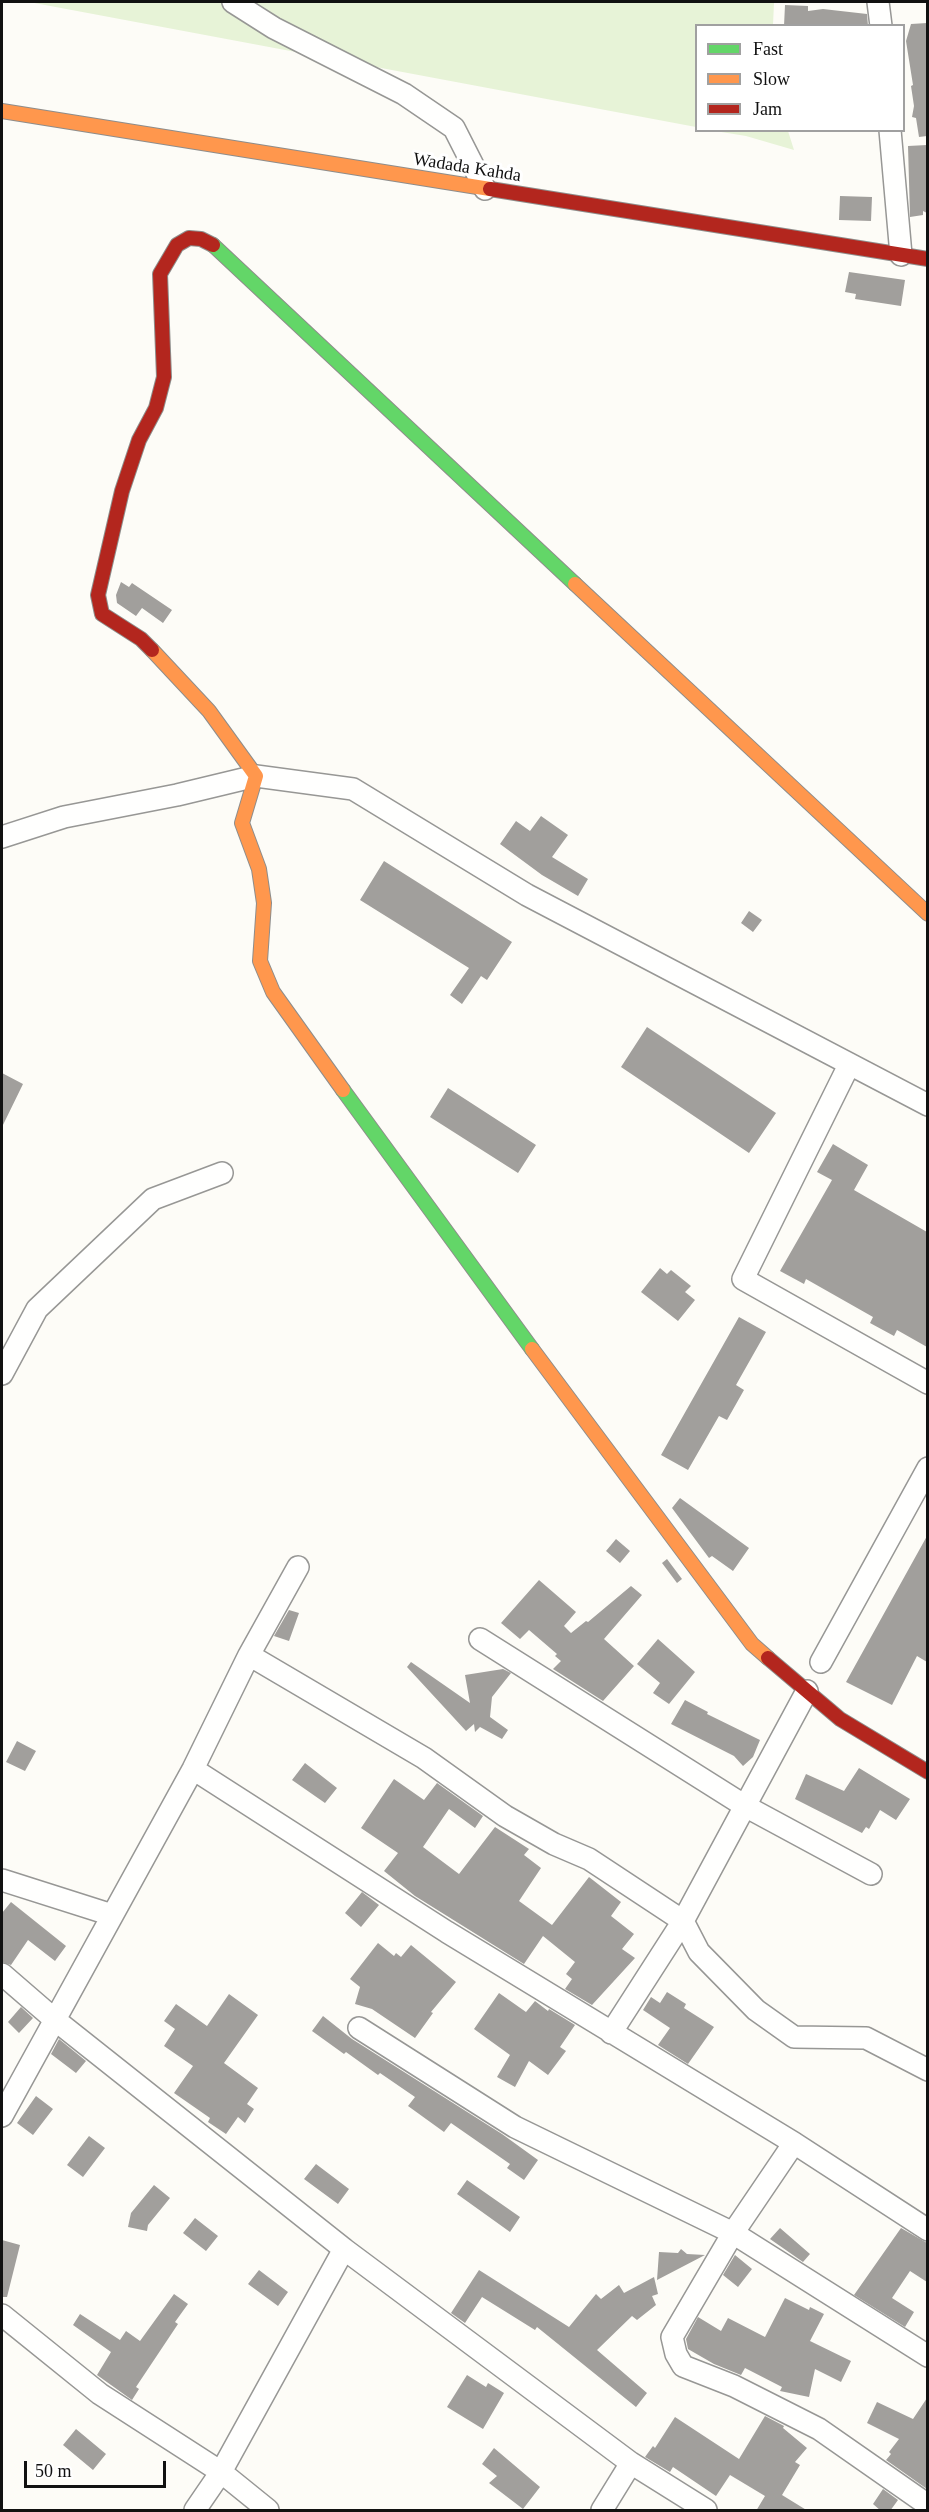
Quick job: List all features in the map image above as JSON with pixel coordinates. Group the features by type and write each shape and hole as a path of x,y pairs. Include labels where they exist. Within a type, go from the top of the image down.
{"street":[{"path":"233,2 274,28 404,94 454,128 485,189"},
{"path":"878,2 880,24"},
{"name":"Wadada Kahda","path":"2,111 927,259"},
{"path":"890,132 901,255"},
{"path":"256,776 209,711 141,639 102,614 98,595 122,491 139,440 156,408 164,377 160,274 177,245 189,238 201,239 213,245 927,914"},
{"path":"2,837 64,817 177,795 256,776 353,789 527,895 927,1105"},
{"path":"256,776 242,823 259,869 264,903 260,961 273,992 449,1238 753,1644 840,1719 927,1772"},
{"path":"849,1065 743,1279 927,1383"},
{"path":"2,1374 37,1309 153,1198 222,1173"},
{"path":"821,1662 927,1468"},
{"path":"2,2116 193,1769 249,1655 298,1567"},
{"path":"480,1639 745,1806 870,1874"},
{"path":"249,1655 424,1758 504,1816 554,1844 589,1859 683,1921 699,1952 756,2010 794,2037 866,2038 927,2070"},
{"path":"611,2033 683,1921 807,1691"},
{"path":"193,1769 447,1932 794,2143 927,2230"},
{"path":"2,1880 112,1915"},
{"path":"2,1974 54,2019 344,2248 631,2463 706,2511"},
{"path":"359,2028 515,2127 733,2233 927,2356"},
{"path":"794,2143 733,2233 672,2337 676,2354 683,2366 734,2386 819,2429 927,2505"},
{"path":"195,2511 221,2472 344,2248"},
{"path":"2,2315 100,2394 221,2472 268,2511"},
{"path":"602,2511 631,2463"}],"green space":[{"path":"29,2 774,2 773,24 695,24 695,127"},
{"path":"721,132 788,132 794,150 746,136"}],"building":[{"path":"785,5 808,6 808,11 823,9 867,14 868,24 784,24"},
{"path":"927,23 927,136 919,137 916,118 912,117 914,106 911,86 913,85 906,41 911,24"},
{"path":"927,145 927,213 923,211 923,215 910,217 908,146"},
{"path":"840,196 872,197 871,221 839,220"},
{"path":"849,272 905,280 901,306 855,299 856,294 845,292"},
{"path":"121,582 129,587 132,583 172,610 163,623 142,608 136,616 117,603 116,595"},
{"path":"541,816 568,835 552,857 588,879 578,896 542,875 500,844 516,821 530,831"},
{"path":"384,861 512,942 487,980 481,976 462,1004 450,995 469,968 360,900"},
{"path":"749,911 762,920 753,932 741,923"},
{"path":"647,1027 776,1113 749,1153 621,1067"},
{"path":"2,1073 23,1084 2,1127"},
{"path":"448,1088 536,1145 518,1173 430,1117"},
{"path":"833,1144 868,1165 854,1190 927,1232 927,1347 897,1330 894,1336 870,1323 873,1317 806,1279 804,1284 780,1271 832,1180 817,1172"},
{"path":"660,1268 667,1274 671,1270 691,1286 685,1292 695,1300 678,1321 641,1292"},
{"path":"739,1317 766,1332 736,1385 744,1390 727,1420 719,1416 688,1470 661,1455"},
{"path":"680,1498 749,1548 733,1571 712,1556 709,1558 672,1508"},
{"path":"927,1536 927,1662 917,1656 892,1705 846,1682"},
{"path":"616,1539 630,1551 620,1563 606,1551"},
{"path":"667,1559 682,1579 677,1583 662,1563"},
{"path":"539,1580 576,1612 564,1626 571,1633 586,1621 588,1622 631,1586 642,1595 604,1639 634,1666 603,1701 553,1669 561,1661 555,1656 557,1654 529,1630 520,1639 501,1623"},
{"path":"289,1610 299,1613 289,1641 274,1636"},
{"path":"658,1639 695,1672 669,1704 653,1693 660,1683 637,1664"},
{"path":"411,1662 470,1703 465,1675 503,1669 511,1673 492,1697 490,1717 508,1730 502,1739 480,1727 475,1732 474,1724 466,1731 407,1667"},
{"path":"685,1700 708,1712 707,1714 760,1740 753,1757 743,1766 734,1756 671,1724"},
{"path":"17,1741 36,1751 25,1771 6,1762"},
{"path":"305,1763 337,1788 325,1803 292,1780"},
{"path":"859,1768 910,1799 896,1820 880,1810 869,1829 866,1827 862,1833 795,1799 806,1774 844,1791"},
{"path":"394,1779 424,1800 437,1783 483,1816 475,1828 449,1809 423,1847 459,1874 495,1827 529,1849 524,1855 541,1868 519,1901 552,1925 589,1877 621,1902 611,1916 634,1934 622,1949 635,1958 592,2005 565,1989 572,1979 566,1974 575,1962 543,1936 524,1964 415,1896 384,1871 398,1853 361,1828"},
{"path":"362,1892 379,1905 361,1927 345,1913"},
{"path":"11,1902 66,1946 55,1961 28,1940 11,1965 2,1962 2,1913"},
{"path":"378,1943 394,1956 396,1953 401,1957 411,1945 456,1982 431,2012 433,2013 415,2038 372,2009 355,2004 360,1987 350,1979"},
{"path":"667,1992 686,2004 684,2008 714,2027 688,2064 658,2045 670,2028 643,2010 651,1997 660,2003"},
{"path":"499,1993 526,2012 535,2001 548,2011 549,2009 575,2025 560,2047 566,2051 548,2075 529,2061 515,2087 497,2077 510,2055 474,2029"},
{"path":"229,1994 258,2015 224,2063 258,2088 247,2104 254,2109 245,2123 238,2117 226,2134 208,2122 210,2118 174,2093 193,2066 164,2046 175,2029 164,2021 176,2004 207,2026"},
{"path":"21,2007 33,2018 19,2033 8,2022"},
{"path":"323,2016 352,2039 502,2134 538,2160 524,2180 507,2168 510,2164 451,2123 444,2132 408,2106 415,2097 346,2052 344,2054 312,2031"},
{"path":"59,2039 86,2061 76,2073 51,2054"},
{"path":"36,2096 53,2109 33,2135 17,2123"},
{"path":"89,2136 105,2148 83,2177 67,2165"},
{"path":"316,2164 349,2189 338,2204 304,2179"},
{"path":"467,2180 520,2217 510,2232 457,2194"},
{"path":"154,2185 170,2198 148,2225 147,2231 128,2227 131,2213"},
{"path":"195,2218 218,2236 206,2251 183,2233"},
{"path":"780,2228 810,2254 803,2262 770,2239"},
{"path":"901,2228 927,2243 927,2282 910,2271 892,2298 914,2312 905,2327 854,2295"},
{"path":"2,2240 20,2245 7,2297 2,2297"},
{"path":"681,2249 687,2254 705,2255 657,2280 659,2252 678,2253"},
{"path":"735,2255 752,2269 738,2287 723,2275"},
{"path":"259,2270 288,2292 278,2306 248,2284"},
{"path":"479,2270 569,2327 596,2294 601,2299 619,2285 624,2293 654,2277 658,2294 652,2296 656,2305 637,2320 632,2316 597,2350 647,2393 636,2407 537,2327 535,2330 482,2297 465,2323 451,2313"},
{"path":"174,2294 188,2304 175,2322 178,2324 136,2387 139,2389 132,2400 97,2375 111,2352 73,2325 80,2314 120,2340 126,2331 140,2341"},
{"path":"785,2298 809,2310 810,2307 824,2314 810,2341 851,2361 841,2382 815,2369 809,2397 780,2391 782,2387 745,2368 741,2375 714,2364 688,2349 686,2339 698,2317 721,2331 728,2318 765,2337"},
{"path":"467,2375 486,2387 488,2383 504,2393 483,2429 447,2407"},
{"path":"927,2398 927,2489 886,2460 899,2439 867,2423 877,2402 913,2419"},
{"path":"765,2416 784,2426 783,2428 807,2448 795,2462 800,2465 782,2495 808,2511 756,2511 765,2496 730,2475 716,2496 673,2467 670,2472 645,2457 653,2446 655,2448 675,2417 739,2459"},
{"path":"76,2429 106,2454 93,2470 63,2445"},
{"path":"494,2448 540,2487 523,2509 489,2483 497,2476 482,2464"},
{"path":"883,2489 898,2500 890,2511 881,2511 873,2504"}],"traffic: fast":[{"path":"213,245 575,584"},
{"path":"343,1090 532,1349"}],"traffic: slow":[{"path":"2,111 490,189"},
{"path":"575,584 928,914"},
{"path":"152,650 209,711 256,776 242,823 259,869 264,903 260,961 273,992 343,1090"},
{"path":"532,1349 752,1644 768,1658"}],"traffic: jam":[{"path":"490,189 928,259"},
{"path":"152,650 141,639 102,614 98,595 122,491 139,440 156,408 164,377 160,274 177,245 189,238 201,239 213,245"},
{"path":"768,1658 840,1719 928,1772"}]}
